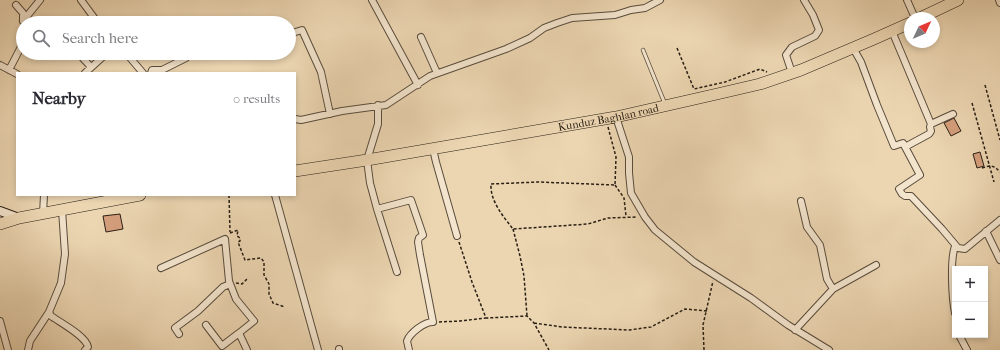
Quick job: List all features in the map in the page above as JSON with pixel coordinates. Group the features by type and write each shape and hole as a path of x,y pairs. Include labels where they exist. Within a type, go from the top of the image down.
{"highway":[{"path":"933,12 958,0"},
{"name":"Kunduz Baghlan road","path":"296,171 433,149 611,117 760,84 792,73 904,26"},
{"path":"0,224 19,218 135,196"}],"street":[{"path":"28,16 40,0"},
{"path":"81,0 93,16"},
{"path":"372,0 418,85"},
{"path":"296,119 300,120 378,105 386,105 437,73 506,50 530,38 544,28 564,20 587,16 615,15 630,10 645,8 660,0"},
{"path":"792,73 786,55 792,47 814,36 818,30 813,15 804,0"},
{"path":"907,0 912,12"},
{"path":"16,6 24,12 24,16"},
{"path":"296,32 302,30 321,72 330,114"},
{"path":"892,31 931,124 931,131 929,134 905,147"},
{"path":"421,38 437,73"},
{"path":"853,48 861,62 894,146 903,143 920,176 899,189 902,194 905,196 910,196 921,206 958,248 965,249 1000,220"},
{"path":"9,70 16,56"},
{"path":"84,60 91,67"},
{"path":"86,72 99,60"},
{"path":"132,60 142,72"},
{"path":"151,72 152,70 162,70 182,60"},
{"path":"0,65 16,74"},
{"path":"378,105 378,124 367,160 370,183 396,272"},
{"path":"931,124 953,114"},
{"path":"611,117 629,157 631,193 645,217 656,230 694,262 751,298 795,330 829,350"},
{"path":"433,149 458,236"},
{"path":"43,214 44,196"},
{"path":"275,196 318,350"},
{"path":"377,209 411,200 422,236 419,238 418,242 433,322 427,322 410,335 407,341 409,350"},
{"path":"801,201 807,227 820,245 827,279 833,289"},
{"path":"28,350 30,341 49,312 61,284 65,254 62,210"},
{"path":"0,211 19,218"},
{"path":"986,231 1000,260"},
{"path":"161,268 225,239 230,284 236,299 254,321 222,346 206,325"},
{"path":"953,302 952,272 953,252 955,246"},
{"path":"795,330 833,289 876,264"},
{"path":"179,334 175,328 198,311 223,287 230,284"},
{"path":"49,312 51,316 87,342 88,347 85,350"},
{"path":"0,321 8,350"},
{"path":"239,333 247,350"},
{"path":"961,338 967,350"}],"lane":[{"path":"643,50 666,106"}],"path":[{"path":"677,48 694,89 725,82 760,69 771,73"},
{"path":"985,85 1000,140"},
{"path":"972,103 994,182"},
{"path":"611,117 616,157 615,185 624,198 626,216"},
{"path":"982,168 990,166 996,167 1000,172"},
{"path":"549,350 534,323 527,316 524,276 520,256 512,229 500,213 491,192 491,184 538,182 615,185"},
{"path":"225,239 229,238 230,232 229,196"},
{"path":"512,229 588,224 608,218 626,216 645,217"},
{"path":"230,232 238,230 237,236 240,238 240,241 238,242 244,260 261,258 264,262 264,275 269,284 269,294 273,303 285,307"},
{"path":"458,236 472,282 486,318"},
{"path":"704,350 703,325 714,275"},
{"path":"230,284 242,284 247,279"},
{"path":"534,323 562,327 629,330 651,328 686,309 707,311"},
{"path":"433,322 527,316"}],"building":[{"path":"954,118 961,131 951,136 944,123"},
{"path":"980,152 984,166 977,168 973,154"},
{"path":"120,214 123,229 106,232 103,216"}]}
